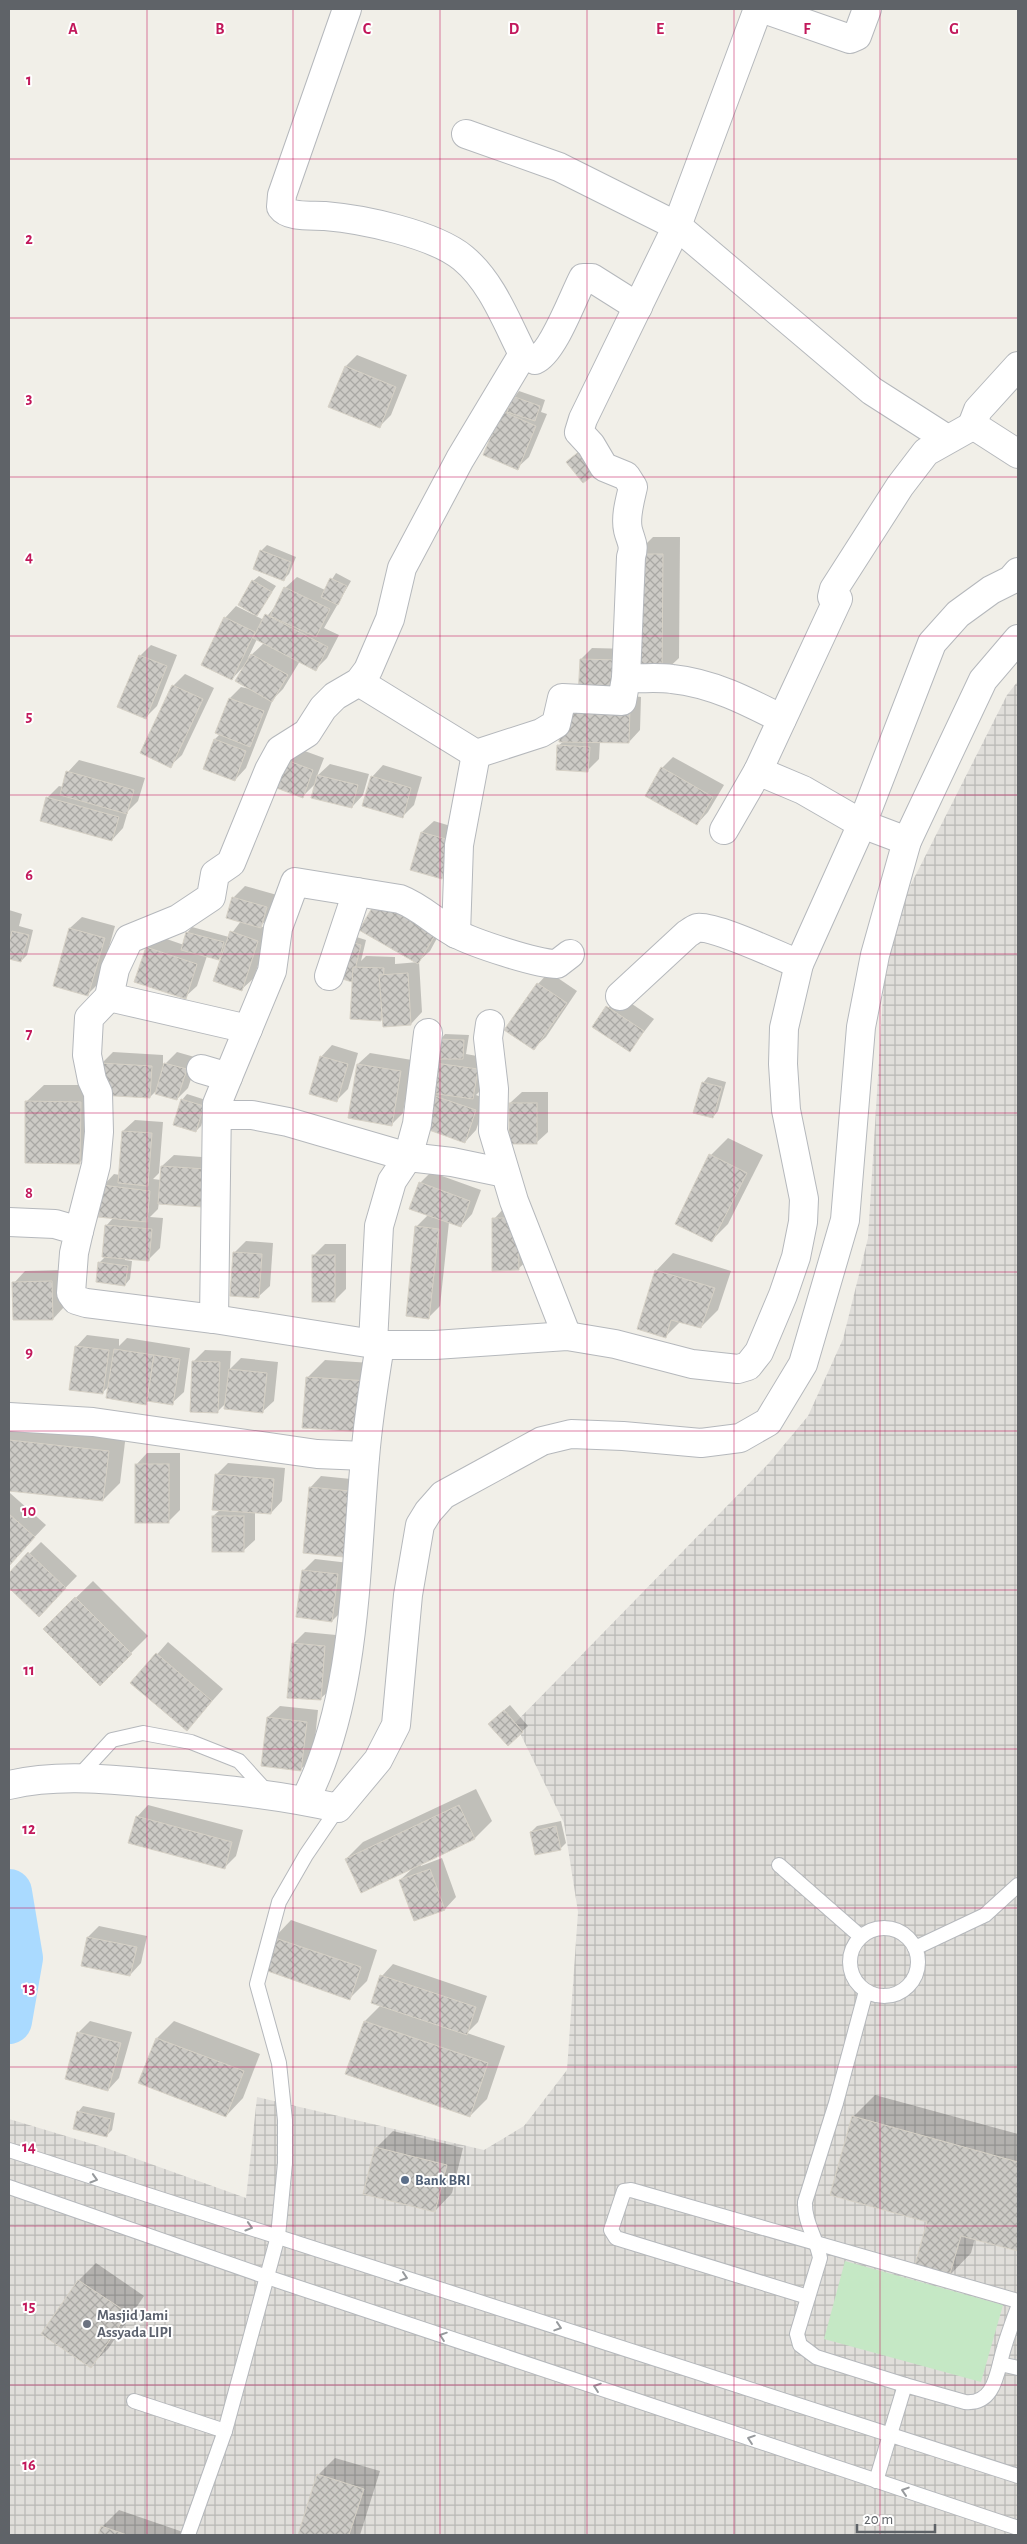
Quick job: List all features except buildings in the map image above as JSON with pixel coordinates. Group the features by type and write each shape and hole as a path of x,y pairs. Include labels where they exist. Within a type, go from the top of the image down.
{"street":[{"path":"347,9 282,195 281,207 284,211 295,214 346,218 419,236 462,257 483,277 524,354 535,360 545,354 583,278 586,276 638,307"},
{"path":"359,682 476,754 541,733 556,724 562,698 622,701 626,678 631,557 634,547 628,529 629,504 633,487 626,476 604,467 591,446 579,432 583,419 677,226 758,9"},
{"path":"764,9 850,39 857,36 867,9"},
{"path":"466,134 559,167 677,226 872,391 947,439"},
{"path":"524,354 460,459 402,568 390,619 368,670 359,682 335,696 323,708 307,732 280,750 269,770 231,863 215,874 211,897 178,919 129,939 115,969 109,997 89,1018 87,1055 92,1080 98,1092 99,1132 96,1165 74,1253 71,1293 76,1300 96,1305 214,1319 377,1344 435,1345 567,1336 614,1344 692,1364 738,1369 748,1366 754,1361 772,1321 796,1258 803,1222 804,1198 786,1110 783,1064 784,1028 799,964 862,824 932,643 958,614 991,590 1011,580 1018,572"},
{"path":"974,425 974,419 978,410 1018,366"},
{"path":"724,830 758,771 838,598 832,597 834,589 900,486 926,452 974,425"},
{"path":"974,425 1018,454"},
{"path":"20,1782 78,1777 271,1795 305,1800 338,1808 378,1760 396,1725 408,1594 420,1525 428,1512 444,1494 542,1442 572,1434 623,1436 702,1443 740,1438 768,1422 803,1364 845,1220 860,1028 874,955 907,841 983,680 1018,639"},
{"path":"626,678 672,679 706,685 742,698 782,720"},
{"path":"456,934 459,845 476,754"},
{"path":"758,771 803,790 862,824 907,841"},
{"path":"214,1319 217,1104 272,971 278,928 294,882 400,899 413,904 456,934 547,964 557,964 570,954"},
{"path":"329,976 357,892"},
{"path":"620,996 686,934 696,928 706,929 732,938 799,964"},
{"path":"109,997 248,1029"},
{"path":"490,1024 488,1038 494,1088 493,1131 504,1173 529,1243 567,1336"},
{"path":"305,1800 313,1784 335,1718 345,1664 355,1585 365,1456 377,1344 379,1226 392,1181 408,1157 416,1124 428,1033"},
{"path":"201,1069 228,1077"},
{"path":"218,1115 252,1115 288,1122 408,1157 452,1162 504,1173"},
{"path":"9,1222 55,1224 79,1231"},
{"path":"9,1417 93,1422 317,1454 365,1456"}],"lane":[{"path":"78,1777 112,1740 143,1733 191,1742 239,1761 271,1795"},
{"path":"188,2535 225,2431 278,2236 285,2163 285,2120 279,2063 257,1984 279,1902 306,1855 338,1808"},
{"path":"779,1866 860,1936"},
{"path":"915,1948 985,1915 1018,1885"},
{"path":"880,1927 900,1932 915,1948 918,1964 912,1981 900,1992 883,1996 866,1991 852,1976 850,1955 860,1936 880,1927"},
{"path":"866,1991 836,2103 805,2202 806,2218 818,2245 820,2258 797,2334 800,2345 816,2357 905,2385 974,2402 983,2398 993,2388 1018,2307"},
{"path":"9,2150 47,2164 278,2236 1018,2476"},
{"path":"9,2187 267,2277 1018,2528"},
{"path":"808,2297 616,2238 611,2230 624,2191 630,2190 1018,2301"},
{"path":"1000,2364 1018,2368"},
{"path":"876,2481 905,2385"},
{"path":"134,2401 225,2431"}],"shaded area":[{"path":"1018,681 1018,2535 9,2535 9,2119 106,2148 246,2198 257,2097 484,2150 524,2126 567,2070 578,1912 564,1823 515,1723 768,1464 808,1416 843,1339 868,1238 884,979 905,896 1007,695"}],"green space":[{"path":"845,2261 1003,2305 981,2382 824,2339"}],"waterway":[{"path":"9,1892 20,1958 9,2021"}],"place":[{"name":"Bank BRI","path":"405,2180"},
{"name":"Masjid Jami Assyada LIPI","path":"87,2324"}]}
